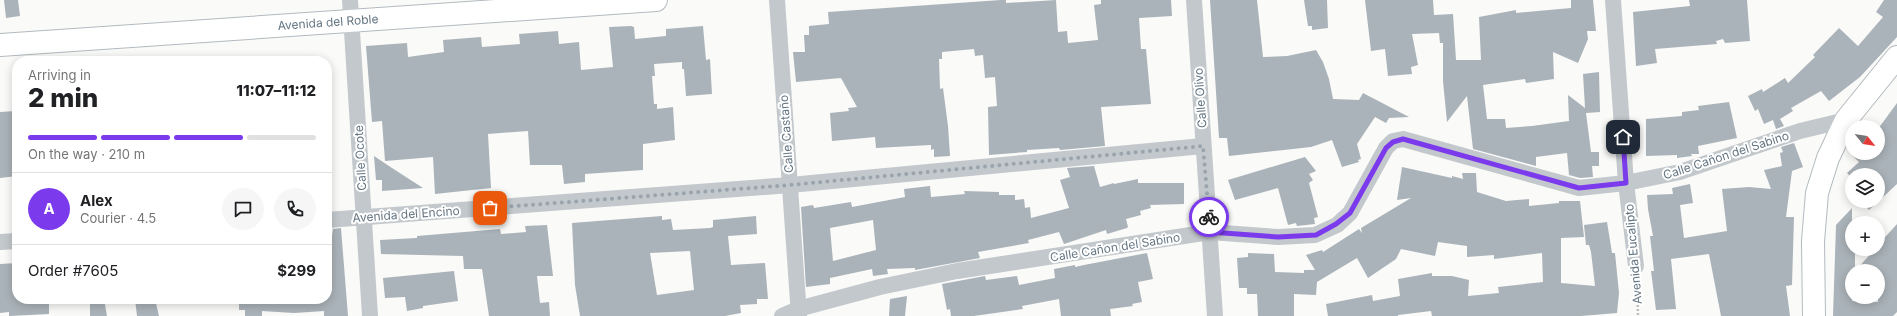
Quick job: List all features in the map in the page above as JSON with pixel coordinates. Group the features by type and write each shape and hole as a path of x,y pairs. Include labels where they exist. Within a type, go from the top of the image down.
{"street":[{"name":"Avenida del Roble","path":"0,44 351,10 656,0"},
{"name":"Calle Castaño","path":"777,0 798,313"},
{"name":"Calle Olivo","path":"1194,0 1215,316"},
{"name":"Avenida Eucalipto","path":"1613,0 1626,183 1636,266"},
{"name":"Calle Ocote","path":"351,10 370,316"},
{"path":"1846,120 1897,57"},
{"name":"Calle Cañon del Sabino","path":"782,316 798,313 880,287 957,271 1210,232 1278,237 1316,235 1336,224 1350,213 1386,148 1393,142 1403,139 1579,188 1626,183 1680,172 1800,131 1845,120"},
{"path":"1814,316 1813,241 1817,193 1828,158 1845,122"},
{"name":"Avenida del Encino","path":"332,220 790,185 1203,146"},
{"path":"0,242 12,241"}],"path":[{"name":"Avenida Eucalipto","path":"1636,266 1638,316"}],"building":[{"path":"4,0 18,0 20,16 6,18"},
{"path":"1006,0 1006,3 1056,0 1058,32 1067,31 1068,43 1098,40 1094,5 1101,4 1101,0 1171,0 1172,16 1139,18 1141,49 1146,49 1151,104 1101,107 1105,146 1060,150 1059,148 1027,150 1027,152 989,155 988,107 997,106 995,77 985,78 983,55 975,56 974,49 942,52 942,59 939,59 940,89 943,88 950,156 934,157 934,149 931,150 931,145 876,148 875,137 832,141 830,113 849,111 848,108 857,107 841,78 796,82 793,52 805,52 804,35 809,35 809,26 829,24 828,12"},
{"path":"1210,0 1257,0 1263,57 1287,56 1316,50 1323,62 1329,79 1333,99 1359,100 1363,93 1409,117 1389,118 1386,123 1375,117 1357,144 1361,159 1358,160 1359,162 1342,167 1332,140 1311,147 1229,156 1227,138 1219,138"},
{"path":"1304,0 1327,0 1328,28 1312,30 1312,26 1308,26"},
{"path":"1365,0 1433,0 1434,15 1453,14 1456,60 1481,60 1479,17 1516,10 1516,13 1571,8 1571,0 1593,0 1596,31 1587,31 1588,39 1578,63 1553,52 1554,79 1526,83 1525,79 1483,85 1487,119 1505,119 1506,128 1532,126 1569,121 1568,95 1585,108 1583,74 1599,72 1600,112 1586,113 1591,152 1599,152 1599,166 1592,166 1593,177 1580,178 1569,175 1567,153 1536,157 1536,166 1473,149 1467,96 1447,122 1443,81 1443,43 1440,43 1439,33 1412,34 1418,65 1411,67 1412,74 1388,76 1385,49 1371,51"},
{"path":"1689,0 1747,0 1750,41 1725,43 1723,39 1716,41 1717,44 1655,49 1657,63 1636,66 1633,12 1690,6"},
{"path":"1884,0 1897,0 1897,37 1860,77 1829,101 1821,91 1791,108 1793,111 1780,119 1784,126 1776,129 1773,120 1764,124 1758,109 1755,111 1748,96 1762,89 1763,92 1785,78 1788,83 1815,57 1813,55 1839,28 1858,46 1883,17 1876,12"},
{"path":"703,26 706,60 710,59 712,94 686,96 682,62 654,64 655,76 652,76 654,104 657,104 657,109 673,107 675,140 643,144 643,170 585,174 585,182 564,184 562,165 530,165 528,131 488,134 491,188 435,194 433,157 385,161 382,121 372,122 366,46 407,43 408,57 444,52 443,40 481,37 482,47 520,44 519,34 558,31 559,44 579,42 581,70 613,67 609,27 634,27 635,39 666,36 666,29"},
{"path":"1729,102 1737,138 1698,146 1699,154 1691,154 1692,156 1677,158 1677,155 1646,156 1646,119 1682,116 1682,112 1699,110 1698,106"},
{"path":"1897,103 1897,184 1885,195 1885,168 1852,168 1859,162 1857,160 1885,160 1885,120"},
{"path":"12,111 12,177 0,178 0,112"},
{"path":"1794,143 1803,167 1792,171 1786,217 1794,217 1792,285 1786,286 1790,316 1721,316 1709,254 1671,259 1676,309 1656,310 1651,271 1654,271 1650,236 1653,236 1647,195 1673,194 1672,188 1690,184 1693,203 1680,205 1684,238 1727,231 1722,189 1749,187 1771,189 1764,170 1782,166 1780,153 1783,152 1781,147"},
{"path":"374,156 423,188 382,191 382,180 376,180"},
{"path":"1305,157 1316,171 1309,174 1313,180 1309,183 1318,217 1314,218 1315,224 1297,226 1296,223 1288,225 1278,188 1235,200 1228,180"},
{"path":"1094,166 1100,187 1138,179 1138,183 1184,183 1184,204 1150,205 1151,208 1140,211 1141,215 1126,219 1127,228 1107,234 1106,230 1064,244 1059,232 1028,240 1029,243 978,252 980,258 915,270 915,268 887,269 888,274 873,276 872,269 830,278 830,284 806,287 801,207 813,205 814,208 851,202 852,207 905,197 904,189 930,186 931,197 965,194 964,191 999,192 999,195 1015,195 1015,200 1024,199 1025,208 1030,207 1031,218 1069,208 1060,180 1070,177 1067,168","holes":["873,220 876,250 833,261 830,228"]},
{"path":"1402,167 1463,179 1462,173 1476,173 1477,192 1506,201 1529,199 1529,206 1559,203 1559,201 1580,201 1584,237 1561,238 1561,283 1595,286 1591,252 1589,245 1586,245 1584,225 1607,222 1612,253 1615,253 1619,293 1617,313 1581,316 1432,316 1431,311 1398,316 1328,316 1326,304 1372,295 1373,301 1400,296 1398,279 1432,273 1432,276 1452,276 1469,280 1468,296 1499,293 1498,287 1543,282 1542,253 1494,259 1494,255 1467,257 1467,246 1438,242 1435,256 1401,249 1396,259 1368,278 1357,258 1317,282 1316,295 1294,294 1294,316 1258,316 1257,294 1247,294 1247,288 1239,288 1237,258 1248,257 1248,253 1274,254 1275,272 1304,273 1304,270 1315,270 1306,255 1322,250 1323,252 1359,229 1362,233 1361,228 1411,198 1397,200"},
{"path":"1852,208 1852,216 1845,216 1845,256 1855,256 1855,264 1845,264 1845,304 1885,304 1885,264 1861,264 1869,256 1885,256 1885,237 1897,224 1897,312 1893,316 1833,316 1836,225"},
{"path":"662,216 662,220 671,219 673,230 710,228 713,227 713,220 756,216 757,234 728,236 731,265 765,263 768,299 757,299 757,304 740,305 741,313 725,316 580,316 575,285 572,223","holes":["690,251 694,290 657,295 650,253"]},
{"path":"547,225 553,276 537,276 540,303 549,302 550,316 489,316 482,269 464,269 463,256 381,254 380,240 417,238 417,236 500,229 501,234 526,232 525,226"},
{"path":"341,228 348,316 324,316 324,311 294,313 262,311 262,316 245,316 245,310 239,310 239,304 332,304 333,229"},
{"path":"1147,253 1153,279 1138,282 1142,302 1132,304 1133,306 1110,309 1111,316 1061,316 1059,299 1022,306 1023,309 974,316 951,316 950,309 947,310 942,284 985,276 986,280 1017,276 1019,285 1055,278 1054,269 1075,265 1075,267"},
{"path":"12,263 12,304 49,304 49,314 9,316 9,312 0,313 0,264"},
{"path":"454,271 458,301 423,306 423,308 407,311 405,297 385,298 383,278"},
{"path":"907,296 905,316 889,316 890,299"},
{"path":"90,304 105,304 107,316 90,316"},
{"path":"136,304 156,304 159,316 137,316"}],"way so far":[{"path":"490,208 790,185 1203,146 1209,217"}],"route":[{"path":"1209,217 1210,232 1278,237 1316,235 1336,224 1350,213 1386,148 1393,142 1403,139 1579,188 1626,183 1623,137"}]}
